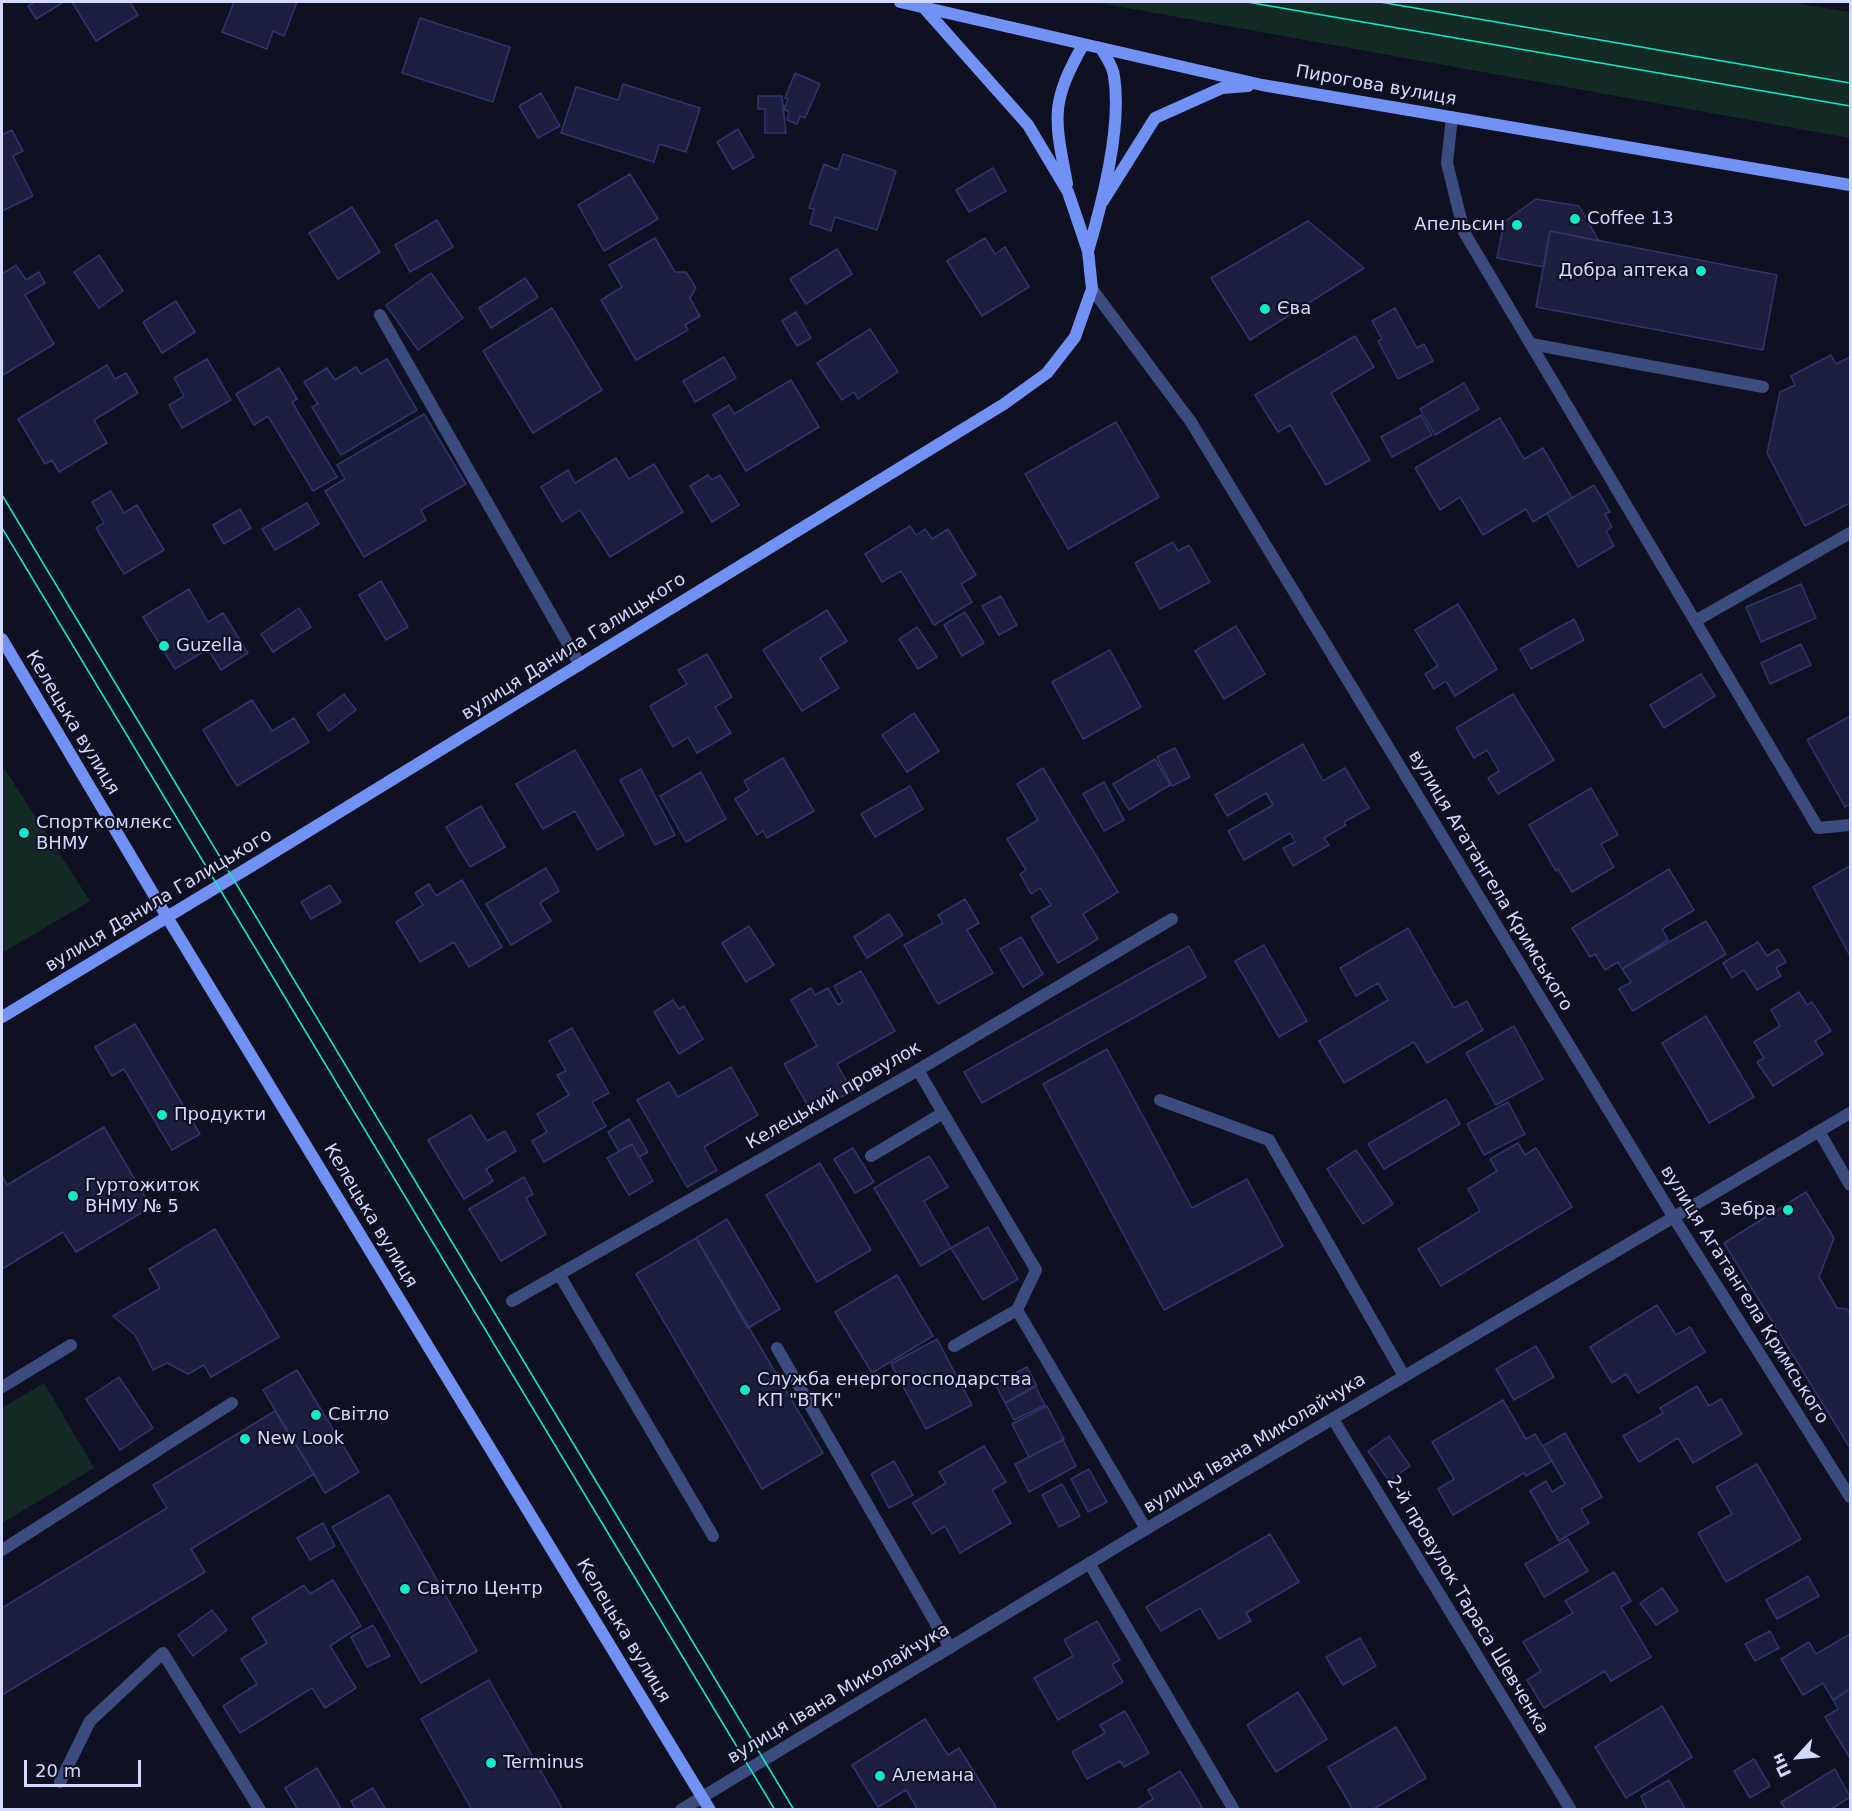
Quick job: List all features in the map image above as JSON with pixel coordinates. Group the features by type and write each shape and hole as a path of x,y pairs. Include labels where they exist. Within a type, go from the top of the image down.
{"main road":[{"name":"Пирогова вулиця","path":"900,2 1262,85 1851,185"},
{"name":"вулиця Данила Галицького","path":"2,1017 1004,404 1047,373 1075,337 1092,289 1088,251 1068,192 1028,125 925,9"},
{"path":"1068,192 1056,126 1057,100 1064,78 1083,45"},
{"name":"вулиця Данила Галицького","path":"1088,251 1103,201 1112,138 1115,80 1114,73 1102,50"},
{"path":"1103,201 1155,118 1222,88 1262,85"},
{"name":"Келецька вулиця","path":"2,639 167,917 710,1809"}],"street":[{"path":"1452,117 1447,163 1464,232 1818,828 1851,825"},
{"name":"вулиця Агатангела Кримського","path":"1092,289 1191,422 1674,1218 1851,1497"},
{"path":"380,315 580,665"},
{"path":"1531,344 1763,387"},
{"path":"1695,621 1851,533"},
{"name":"Келецький провулок","path":"512,1301 918,1070 1172,919"},
{"path":"918,1070 1036,1270 1017,1310 954,1346"},
{"path":"1160,1100 1269,1140 1404,1376"},
{"path":"871,1156 943,1113"},
{"name":"вулиця Івана Миколайчука","path":"681,1809 1146,1529 1851,1113"},
{"path":"1820,1133 1851,1185"},
{"path":"559,1274 713,1536"},
{"path":"1017,1310 1146,1529"},
{"path":"2,1388 71,1344"},
{"path":"777,1348 950,1648"},
{"path":"2,1550 232,1403"},
{"name":"2-й провулок Тараса Шевченка","path":"1333,1419 1571,1809"},
{"path":"1089,1563 1234,1809"},
{"path":"60,1782 90,1721 163,1653 260,1809"}],"green space":[{"path":"1094,2 1790,2 1850,12 1850,138"},
{"name":"Спорткомлекс ВНМУ","path":"2,765 90,901 2,953"},
{"path":"44,1383 94,1468 2,1523 2,1408"}],"building":[{"path":"35,2 64,2 36,19 28,6"},
{"path":"72,2 130,2 138,15 96,41"},
{"path":"234,2 297,2 284,36 273,31 267,49 222,32"},
{"path":"420,18 510,47 493,102 402,73"},
{"path":"795,73 820,84 805,118 800,116 797,124 787,120 789,112 784,109 788,99 785,98"},
{"path":"623,84 700,108 686,152 659,144 654,162 561,133 576,87 618,100"},
{"path":"541,93 560,126 538,138 519,106"},
{"path":"758,96 782,96 786,133 765,133 765,109 758,109"},
{"path":"738,129 754,157 733,169 717,142"},
{"path":"12,130 23,151 13,156 33,196 2,211 2,135"},
{"path":"843,154 896,171 877,230 835,217 831,231 810,224 814,209 809,208 824,164 838,170"},
{"path":"993,168 1006,191 969,212 956,190"},
{"path":"630,174 658,219 604,251 578,205"},
{"path":"1536,199 1579,206 1599,241 1550,231 1544,267 1497,258 1504,222"},
{"path":"352,207 380,252 338,279 309,233"},
{"path":"437,220 453,247 410,272 395,245"},
{"name":"Єва","path":"1308,221 1364,268 1250,340 1211,278"},
{"path":"1550,231 1777,275 1763,350 1536,307"},
{"path":"655,238 675,272 686,272 696,288 690,298 700,316 685,325 688,330 636,360 601,300 622,287 609,265"},
{"path":"985,238 995,254 1005,247 1029,287 982,316 947,261"},
{"path":"837,249 852,274 806,304 790,279"},
{"path":"99,255 123,291 99,308 74,272"},
{"path":"16,265 26,280 39,272 45,283 25,295 54,344 3,375 2,274"},
{"path":"431,273 463,318 418,350 386,305"},
{"path":"525,278 538,297 491,328 479,308"},
{"path":"176,301 195,332 162,353 143,322"},
{"path":"552,308 602,390 533,433 483,351"},
{"path":"1395,308 1417,348 1424,344 1433,361 1398,379 1378,341 1382,339 1372,321"},
{"path":"796,312 811,338 797,346 782,321"},
{"path":"870,329 898,372 858,399 854,392 842,400 817,363"},
{"path":"1355,336 1374,367 1331,393 1370,460 1326,485 1290,425 1278,432 1255,395"},
{"path":"1831,355 1836,364 1850,357 1850,503 1805,526 1767,453 1780,392 1795,385 1791,376"},
{"path":"724,357 736,378 695,402 683,381"},
{"path":"207,359 231,400 182,428 169,405 184,396 174,378"},
{"path":"387,359 417,410 341,455 312,407 318,404 304,382 327,368 335,380 356,367 361,374"},
{"path":"107,365 115,379 126,373 138,393 94,420 107,443 59,472 52,460 45,464 18,419"},
{"path":"279,368 297,399 292,402 337,477 313,491 268,416 254,425 236,394"},
{"path":"791,380 819,427 746,471 713,415 729,405 734,414"},
{"path":"1464,383 1479,409 1435,435 1420,409"},
{"path":"424,414 466,484 421,510 426,520 364,557 325,491 345,479 337,465"},
{"path":"1421,415 1432,435 1392,457 1381,437"},
{"path":"1500,418 1524,459 1543,448 1572,498 1533,522 1526,509 1483,535 1460,497 1440,510 1415,468"},
{"path":"1116,422 1159,497 1068,549 1025,474"},
{"path":"616,458 629,479 654,464 683,512 610,557 580,510 562,522 541,487 568,470 575,483"},
{"path":"708,475 712,480 720,475 739,505 712,522 690,486"},
{"path":"1594,485 1610,512 1605,514 1612,527 1606,531 1614,546 1578,567 1547,513"},
{"path":"111,491 124,513 137,505 164,550 124,574 96,528 104,523 92,502"},
{"path":"307,503 319,524 275,550 262,529"},
{"path":"240,509 251,528 224,544 213,525"},
{"path":"910,526 916,535 925,529 932,539 948,529 976,575 961,584 972,602 934,625 901,571 882,582 865,554"},
{"path":"1173,542 1178,551 1189,545 1210,582 1160,609 1135,563"},
{"path":"381,581 408,627 386,640 359,595"},
{"path":"1801,584 1816,618 1761,642 1746,607"},
{"path":"189,589 208,622 223,613 248,653 221,670 208,649 175,669 143,617"},
{"path":"1001,596 1017,625 999,635 982,606"},
{"path":"1458,604 1497,669 1455,696 1446,681 1434,689 1425,674 1438,666 1415,630"},
{"path":"299,608 311,627 273,652 261,634"},
{"path":"827,610 847,641 820,658 839,688 802,711 763,650"},
{"path":"965,612 984,643 962,656 944,625"},
{"path":"1574,619 1584,640 1531,669 1520,649"},
{"path":"1236,626 1265,674 1224,699 1195,651"},
{"path":"917,627 937,657 918,669 899,639"},
{"path":"1801,644 1811,665 1770,684 1761,663"},
{"path":"1110,650 1141,707 1083,739 1052,682"},
{"path":"707,654 732,697 715,707 731,733 697,753 688,737 673,747 650,706 687,684 678,670"},
{"path":"1701,674 1715,696 1664,728 1650,705"},
{"path":"344,694 356,710 329,731 317,714"},
{"path":"1513,694 1554,760 1498,794 1488,778 1499,771 1487,750 1474,758 1456,728"},
{"path":"252,700 272,731 294,718 309,742 237,786 203,730"},
{"path":"914,713 939,751 907,772 882,735"},
{"path":"1850,716 1850,804 1845,807 1807,740"},
{"path":"1303,744 1323,781 1345,768 1369,808 1344,822 1346,825 1324,838 1329,845 1293,866 1283,848 1295,842 1290,833 1244,860 1228,831 1273,805 1266,793 1227,816 1215,795"},
{"path":"1175,748 1190,777 1172,786 1157,757"},
{"path":"575,750 624,835 597,850 575,811 543,829 516,784"},
{"path":"783,758 814,811 767,838 763,831 757,835 735,799 749,790 744,781"},
{"path":"1155,759 1170,785 1129,810 1113,784"},
{"path":"1043,768 1118,892 1083,914 1098,939 1058,963 1031,917 1051,905 1040,888 1031,894 1020,874 1026,870 1007,839 1038,820 1017,784"},
{"path":"641,769 675,835 655,845 620,780"},
{"path":"701,772 726,819 686,842 660,796"},
{"path":"1104,782 1124,820 1104,831 1083,794"},
{"path":"910,786 923,809 875,837 861,814"},
{"path":"1591,788 1618,835 1601,844 1614,867 1572,892 1558,869 1556,871 1529,825"},
{"path":"481,806 505,847 470,867 446,827"},
{"path":"1850,866 1850,956 1813,887"},
{"path":"546,868 559,891 540,903 551,921 511,945 486,904"},
{"path":"1669,869 1694,910 1662,929 1668,940 1622,969 1618,962 1605,970 1595,954 1590,957 1572,928"},
{"path":"462,880 502,947 469,967 454,942 420,962 396,922 423,905 415,893 429,884 436,896"},
{"path":"330,885 341,902 311,919 301,902"},
{"path":"965,899 979,923 967,930 993,973 938,1004 904,945 943,923 938,915"},
{"path":"889,914 903,935 867,958 854,937"},
{"path":"1706,921 1726,954 1633,1011 1619,989 1631,982 1622,969"},
{"path":"749,926 774,965 746,982 722,943"},
{"path":"1408,928 1454,1008 1467,1001 1483,1030 1427,1063 1414,1042 1344,1083 1319,1041 1388,1000 1378,983 1356,996 1340,968"},
{"path":"1021,937 1043,974 1023,987 1000,949"},
{"path":"1758,942 1767,956 1778,949 1786,962 1776,968 1781,976 1757,990 1744,970 1732,978 1723,963"},
{"path":"1264,945 1307,1021 1279,1037 1235,961"},
{"path":"1189,946 1206,977 982,1103 964,1072"},
{"path":"861,971 895,1031 837,1064 852,1091 812,1113 784,1064 817,1046 791,1000 811,988 815,995 828,988 838,1005 843,1002 834,986"},
{"path":"1799,992 1807,1005 1812,1002 1831,1031 1815,1041 1823,1054 1773,1086 1757,1062 1764,1058 1754,1042 1780,1026 1771,1010"},
{"path":"673,1000 679,1009 684,1006 703,1039 679,1054 654,1012"},
{"path":"1706,1016 1754,1097 1709,1123 1662,1043"},
{"path":"135,1024 200,1134 172,1150 124,1069 112,1076 95,1047"},
{"path":"1514,1026 1543,1079 1496,1105 1466,1053"},
{"path":"572,1028 609,1093 592,1102 606,1126 544,1162 532,1141 547,1132 537,1114 569,1095 557,1075 566,1071 549,1041"},
{"path":"1107,1049 1192,1208 1247,1179 1283,1246 1164,1310 1043,1084"},
{"path":"731,1067 758,1115 704,1147 717,1170 687,1187 637,1100 669,1082 678,1097"},
{"path":"1446,1099 1460,1124 1384,1169 1368,1144"},
{"path":"1508,1102 1525,1134 1484,1155 1467,1124"},
{"path":"471,1115 487,1141 505,1131 516,1151 486,1169 493,1181 464,1199 428,1140"},
{"path":"629,1119 648,1152 639,1157 632,1144 619,1151 608,1132"},
{"name":"Гуртожиток ВНМУ № 5","path":"104,1127 151,1207 76,1252 63,1232 2,1269 2,1175 7,1185"},
{"path":"1518,1143 1525,1155 1536,1148 1572,1207 1441,1286 1418,1249 1480,1211 1468,1189 1497,1171 1490,1159"},
{"path":"632,1144 653,1181 629,1195 607,1158"},
{"path":"853,1148 874,1182 855,1193 834,1159"},
{"path":"1356,1150 1393,1204 1363,1224 1327,1169"},
{"path":"929,1156 948,1187 924,1201 951,1248 921,1266 874,1188"},
{"path":"820,1163 871,1250 817,1282 766,1195"},
{"path":"524,1177 533,1194 526,1198 546,1234 501,1261 469,1209"},
{"path":"1806,1192 1834,1238 1819,1277 1837,1308 1847,1309 1850,1315 1850,1448 1724,1243"},
{"path":"727,1219 780,1309 748,1328 696,1238"},
{"path":"988,1227 1018,1279 983,1300 951,1248"},
{"path":"215,1229 279,1337 211,1377 204,1365 188,1374 167,1363 153,1370 135,1335 113,1316 160,1288 149,1269"},
{"name":"Служба енергогосподарства КП \"ВТК\"","path":"696,1238 823,1453 762,1489 636,1274"},
{"path":"897,1275 933,1336 872,1373 835,1312"},
{"path":"1657,1305 1676,1335 1690,1327 1705,1352 1638,1393 1626,1374 1612,1383 1590,1347"},
{"path":"937,1339 972,1405 926,1429 891,1364"},
{"path":"1536,1346 1554,1377 1514,1400 1496,1369"},
{"path":"1027,1367 1037,1386 1005,1403 995,1384"},
{"path":"297,1370 359,1472 325,1493 263,1390"},
{"path":"119,1377 153,1428 120,1450 86,1399"},
{"path":"1035,1386 1045,1405 1014,1420 1005,1403"},
{"path":"1697,1386 1709,1406 1721,1399 1742,1434 1693,1463 1678,1438 1639,1462 1623,1436 1663,1413 1660,1408"},
{"path":"1503,1400 1526,1439 1535,1434 1552,1461 1526,1476 1524,1473 1453,1515 1438,1489 1454,1479 1432,1442"},
{"path":"1047,1406 1064,1439 1029,1457 1012,1424"},
{"path":"275,1411 314,1474 191,1549 205,1572 2,1695 2,1608 167,1508 153,1485"},
{"path":"1565,1433 1602,1497 1581,1509 1589,1523 1559,1541 1530,1491 1546,1481 1552,1492 1565,1484 1543,1446"},
{"path":"1389,1436 1410,1466 1389,1481 1368,1451"},
{"path":"1063,1440 1076,1466 1029,1492 1015,1464"},
{"path":"984,1446 1006,1482 992,1490 1011,1523 960,1553 945,1526 932,1534 913,1503 946,1483 939,1472"},
{"path":"894,1461 913,1495 889,1508 871,1474"},
{"path":"1757,1464 1801,1539 1726,1582 1698,1533 1732,1514 1716,1487"},
{"path":"1089,1469 1107,1502 1088,1512 1071,1479"},
{"path":"1062,1484 1080,1516 1059,1527 1042,1495"},
{"name":"Світло Центр","path":"389,1495 477,1651 421,1683 332,1527"},
{"path":"323,1523 335,1546 310,1560 297,1538"},
{"path":"1270,1534 1299,1582 1246,1613 1251,1621 1219,1639 1200,1608 1161,1631 1146,1607"},
{"path":"1568,1539 1588,1571 1544,1597 1525,1564"},
{"path":"1614,1572 1631,1601 1621,1607 1651,1657 1611,1681 1605,1671 1544,1708 1527,1680 1541,1671 1523,1642 1573,1613 1565,1601"},
{"path":"1808,1576 1819,1596 1777,1619 1766,1600"},
{"path":"333,1580 361,1626 330,1646 356,1688 325,1708 312,1688 240,1733 223,1706 257,1684 241,1659 267,1643 252,1618 304,1585 310,1594"},
{"path":"1662,1588 1678,1611 1656,1625 1640,1603"},
{"path":"212,1610 227,1630 193,1656 178,1635"},
{"path":"1097,1621 1120,1660 1112,1664 1123,1682 1058,1720 1034,1678 1073,1656 1064,1640"},
{"path":"373,1625 390,1656 367,1667 351,1637"},
{"path":"1770,1631 1779,1648 1755,1661 1745,1644"},
{"path":"1850,1634 1850,1689 1833,1700 1823,1683 1803,1695 1781,1659 1809,1642 1816,1654"},
{"path":"1360,1638 1376,1666 1343,1685 1326,1657"},
{"name":"Terminus","path":"489,1680 562,1808 559,1810 472,1810 421,1719"},
{"path":"1850,1689 1850,1758 1825,1717 1838,1709 1833,1700"},
{"path":"1298,1692 1327,1739 1276,1772 1247,1725"},
{"path":"1662,1706 1692,1757 1626,1798 1595,1747"},
{"path":"1125,1711 1149,1753 1124,1767 1120,1761 1087,1779 1072,1752 1105,1733 1100,1725"},
{"path":"925,1719 948,1755 959,1748 996,1807 992,1810 918,1810 906,1790 878,1807 852,1765"},
{"path":"1396,1727 1426,1778 1372,1810 1353,1810 1328,1767"},
{"path":"1754,1759 1770,1786 1750,1798 1734,1771"},
{"path":"317,1768 342,1810 298,1810 285,1788"},
{"path":"1835,1769 1850,1797 1830,1810 1786,1810 1781,1802"},
{"path":"1180,1771 1202,1807 1198,1810 1135,1810 1153,1799 1148,1790"},
{"path":"1669,1780 1686,1810 1647,1810 1641,1796"},
{"path":"373,1788 386,1810 356,1810 351,1801"}],"tram line":[{"path":"1247,2 1850,106"},
{"path":"1380,2 1850,83"},
{"path":"2,495 794,1810"},
{"path":"2,528 775,1810"}],"place":[{"name":"Coffee 13","path":"1575,219"},
{"name":"Апельсин","path":"1517,225"},
{"name":"Добра аптека","path":"1701,271"},
{"name":"Єва","path":"1265,309"},
{"name":"Guzella","path":"164,646"},
{"name":"Спорткомлекс ВНМУ","path":"24,833"},
{"name":"Продукти","path":"162,1115"},
{"name":"Гуртожиток ВНМУ № 5","path":"73,1196"},
{"name":"Зебра","path":"1788,1210"},
{"name":"Служба енергогосподарства КП \"ВТК\"","path":"745,1390"},
{"name":"Світло","path":"316,1415"},
{"name":"New Look","path":"245,1439"},
{"name":"Світло Центр","path":"405,1589"},
{"name":"Terminus","path":"491,1763"},
{"name":"Алемана","path":"880,1776"}]}
